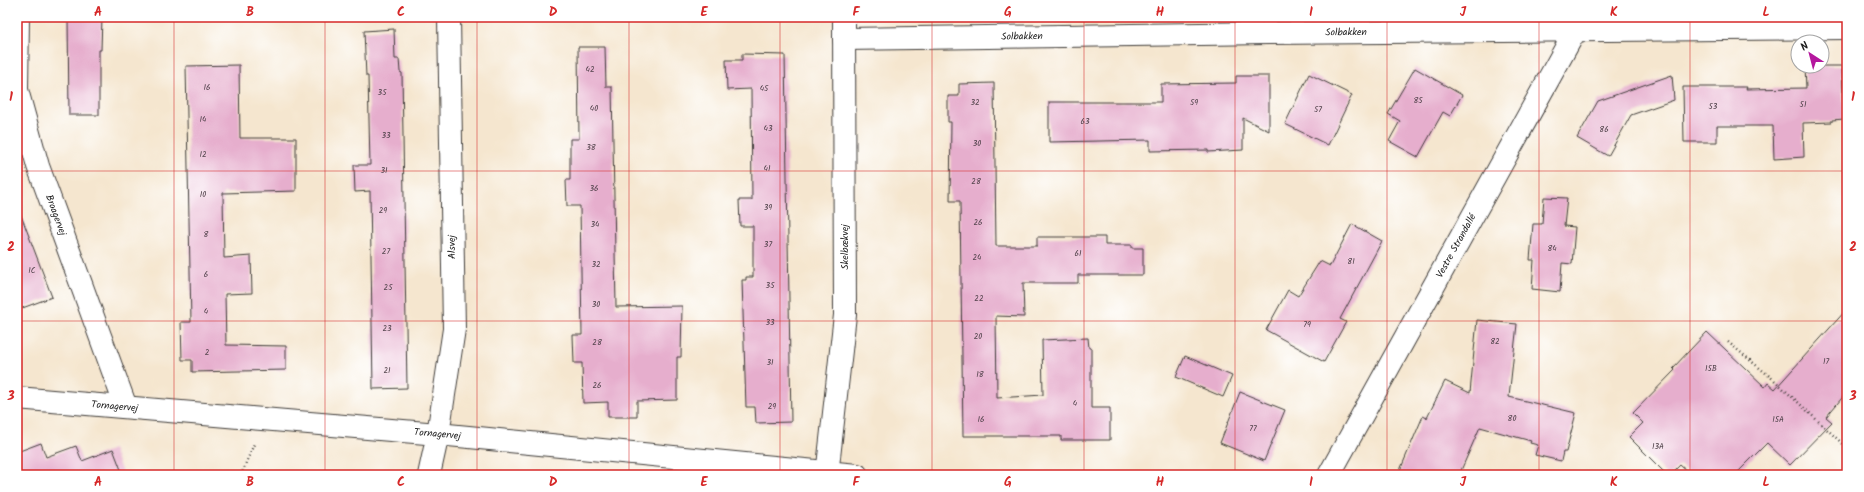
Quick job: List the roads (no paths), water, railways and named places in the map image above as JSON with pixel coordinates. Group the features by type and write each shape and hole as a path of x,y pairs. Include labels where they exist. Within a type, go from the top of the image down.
{"street":[{"name":"Broagervej","path":"18,17 17,90 19,98 38,166 126,407"},
{"name":"Alsvej","path":"429,475 438,434 454,330 449,17"},
{"name":"Skelbækvej","path":"827,474 845,315 844,17"},
{"name":"Solbakken","path":"844,39 1269,25 1579,24 1847,28"},
{"name":"Vestre Strandallé","path":"1329,475 1579,24"},
{"name":"Tornagervej","path":"17,398 438,434 827,474 857,475"}]}
